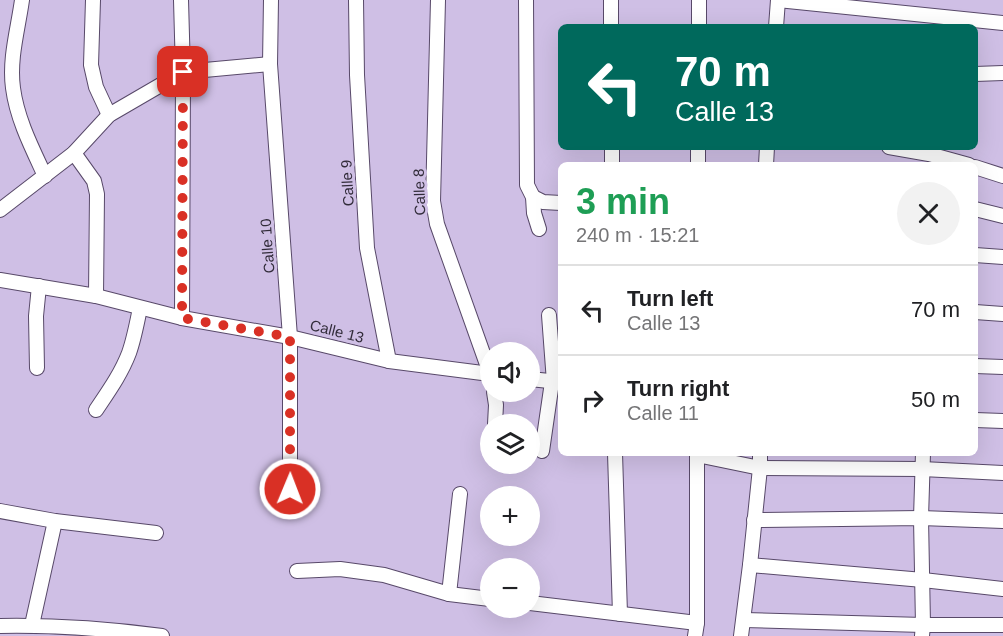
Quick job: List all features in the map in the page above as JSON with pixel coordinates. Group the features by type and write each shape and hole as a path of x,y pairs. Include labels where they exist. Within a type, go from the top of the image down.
{"street":[{"path":"22,0 13,57 13,89 19,118 45,176"},
{"path":"93,0 91,65 96,87 109,115"},
{"path":"181,0 182,318"},
{"name":"Calle 10","path":"271,0 270,64 290,337 290,489"},
{"name":"Calle 9","path":"356,0 357,75 367,248 389,361"},
{"name":"Calle 8","path":"438,0 434,212 480,346"},
{"path":"526,0 527,185 533,197 534,213 539,229"},
{"path":"611,0 611,24"},
{"path":"699,0 699,24"},
{"path":"776,24 778,0 1003,23"},
{"path":"0,210 74,153 109,115 183,72 270,64"},
{"path":"978,74 1003,73"},
{"path":"899,150 949,162"},
{"path":"74,153 94,181 97,194 96,296"},
{"path":"978,168 1003,176"},
{"path":"533,197 543,202 558,203"},
{"path":"978,210 1003,216"},
{"path":"978,255 1003,257"},
{"name":"Calle 13","path":"0,280 96,296 182,318 290,337 389,361 480,373"},
{"path":"37,368 36,316 39,286"},
{"path":"96,411 129,354 140,308"},
{"path":"978,312 1003,314"},
{"path":"542,451 556,382 549,315"},
{"path":"978,366 1003,367"},
{"path":"540,380 556,382"},
{"path":"978,420 1003,421"},
{"path":"615,456 620,614"},
{"path":"540,604 620,614 696,630 697,456"},
{"path":"706,456 760,468 922,469 1003,473"},
{"path":"741,636 760,456"},
{"path":"922,631 923,456"},
{"path":"449,594 460,494"},
{"path":"0,512 156,533"},
{"path":"754,520 921,518 1003,521"},
{"path":"32,625 55,520"},
{"path":"750,565 1003,589"},
{"path":"297,571 340,569 384,574 449,594 480,598"},
{"path":"744,620 922,631 1003,625"},
{"path":"0,626 32,625 162,636"}],"route":[{"path":"183,72 182,318 290,337 290,489"}]}
